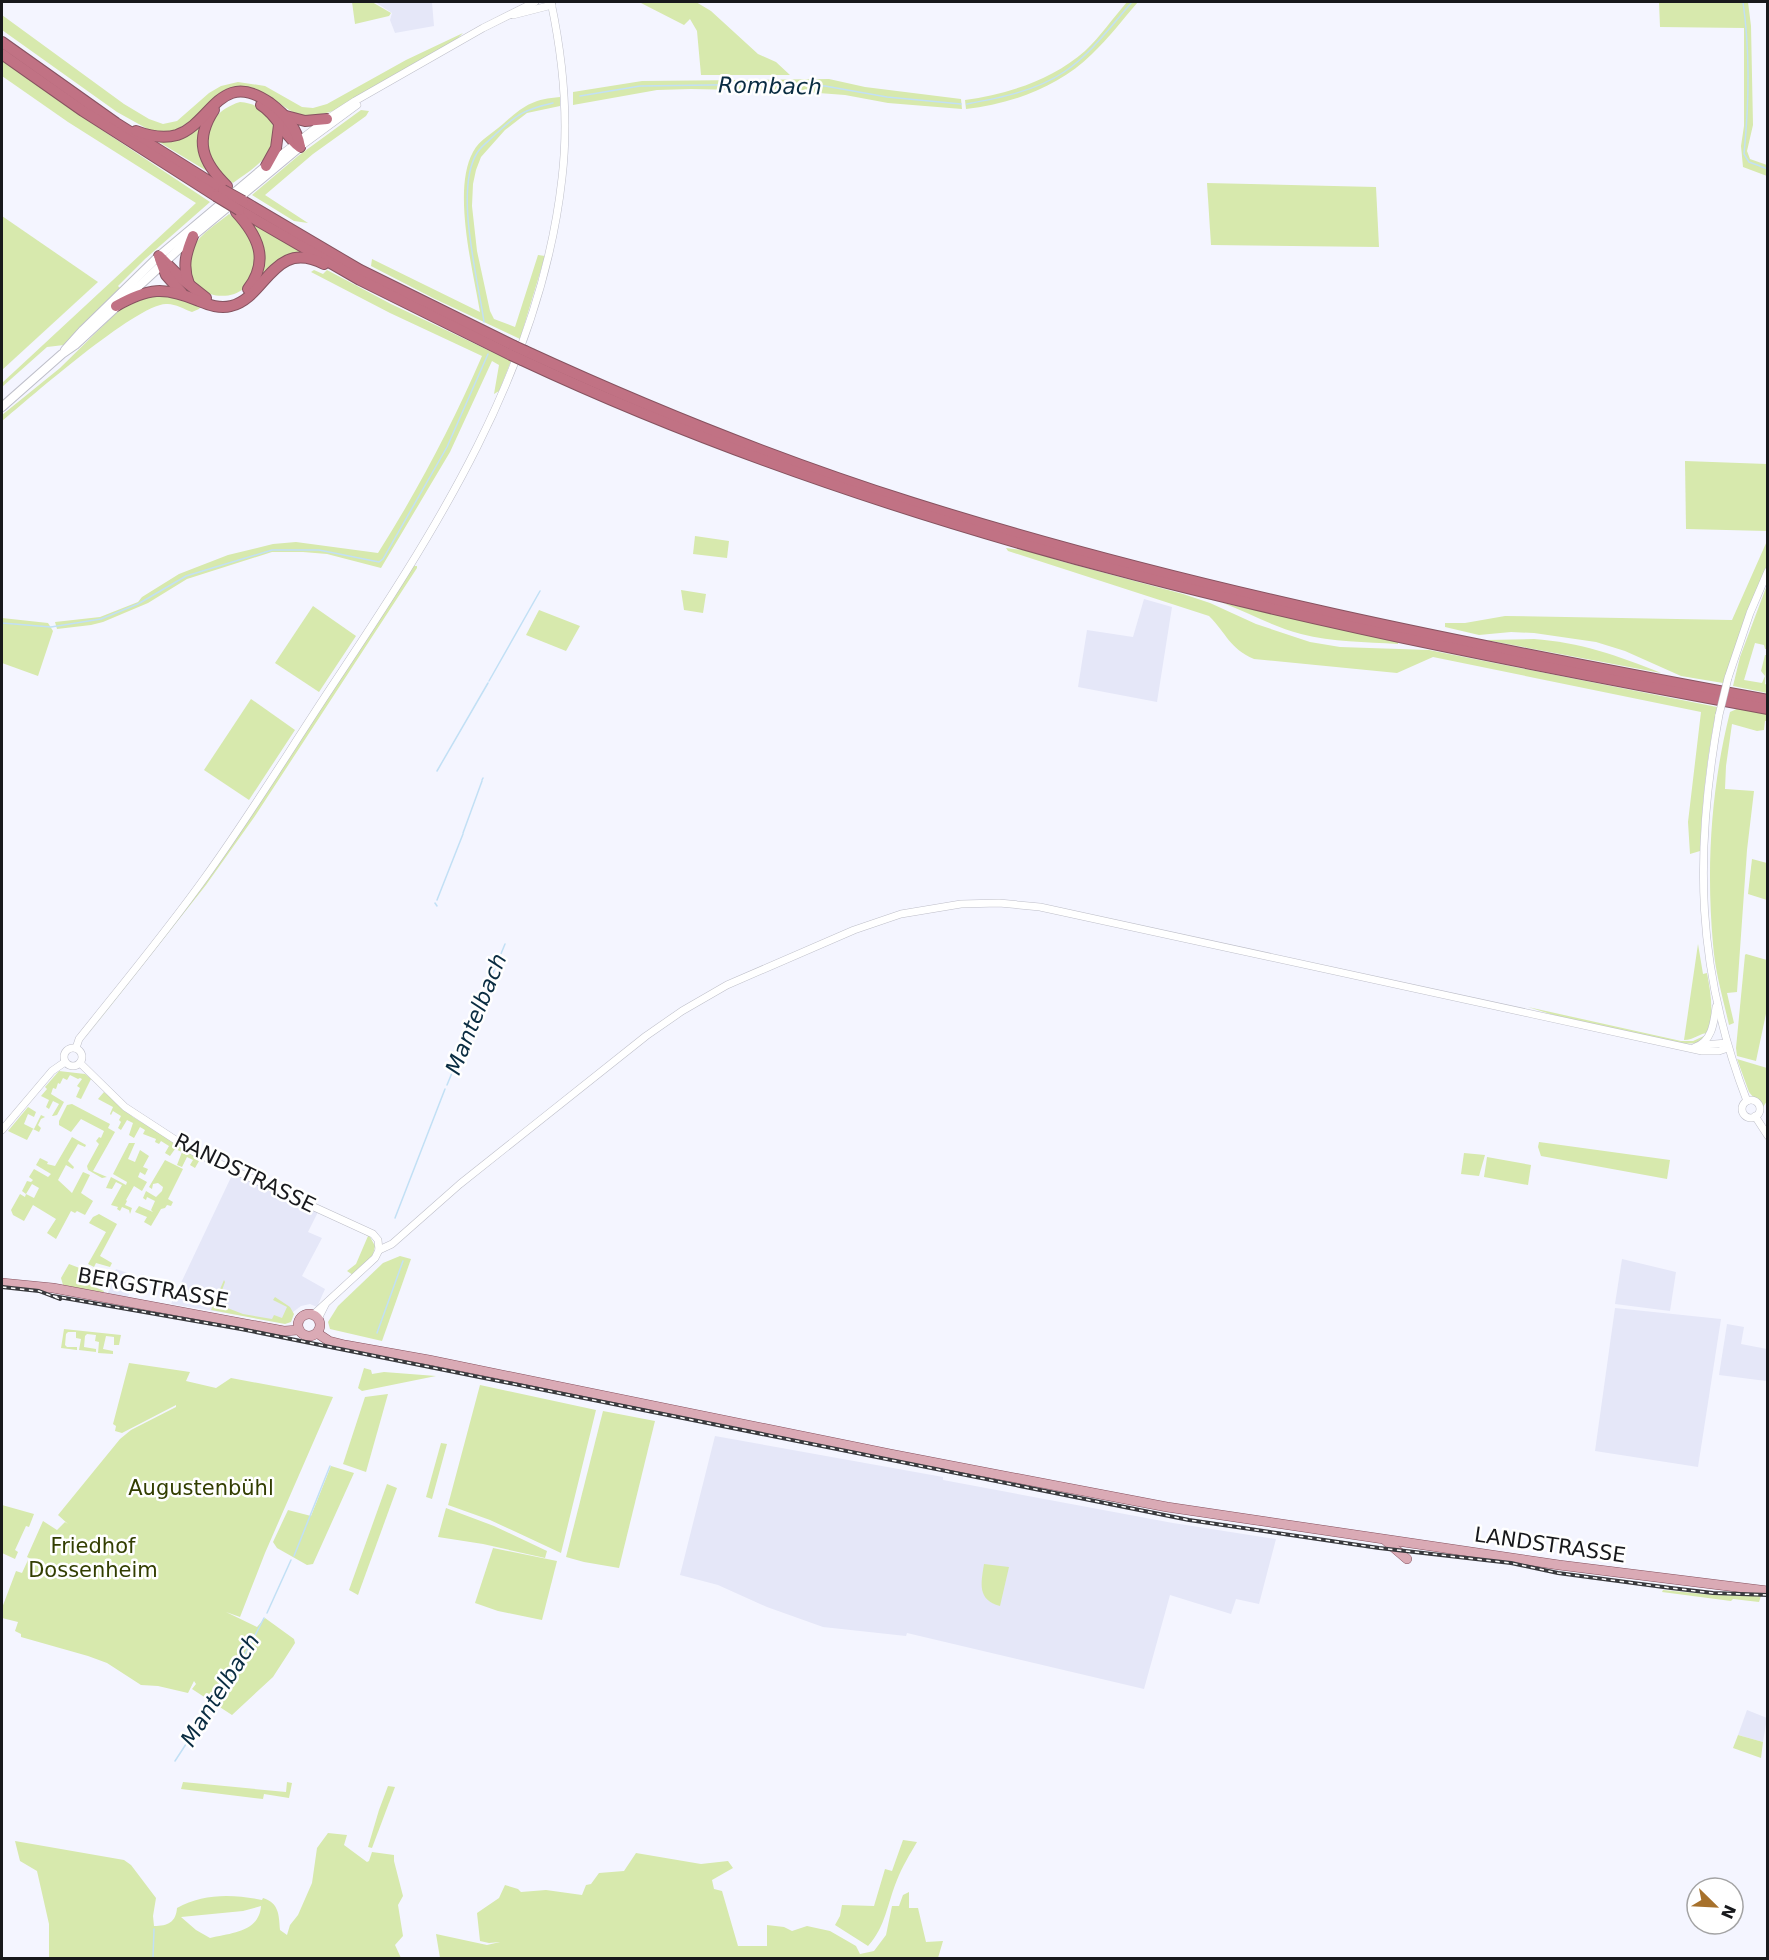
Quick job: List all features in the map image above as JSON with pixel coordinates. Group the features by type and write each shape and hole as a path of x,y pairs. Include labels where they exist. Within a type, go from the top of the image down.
{"highway":[{"path":"2,42 116,123 222,191 238,206 360,280 670,424 776,465 908,510 1061,556 1235,601 1466,652 1767,709"},
{"path":"2,54 83,111 222,191"},
{"path":"116,123 147,135 163,137 178,135 190,127 219,99 230,94 241,93 254,94 265,99 282,120 327,119"},
{"path":"222,191 204,156 203,132 214,110 223,103 235,99 256,101 297,132 298,144"},
{"path":"266,166 276,148 282,120"},
{"path":"116,306 131,297 151,290 186,290 223,301 241,296 254,281 260,258 258,245 238,206"},
{"path":"238,206 513,351"},
{"path":"186,290 184,266 193,236"},
{"path":"162,260 171,282 217,307 233,306 249,297 276,267 295,259 317,261 354,280 360,280"},
{"path":"524,356 759,449 911,502 1130,566 1298,607 1441,638 1767,700"}],"main road":[{"path":"2,407 75,345 162,260 193,236 298,144"},
{"path":"62,354 77,335 266,166"},
{"name":"BERGSTRASSE","path":"2,1283 57,1289 284,1331 298,1330"},
{"path":"307,1314 315,1317 320,1324 317,1333 307,1337 298,1330 297,1323 307,1314"},
{"name":"LANDSTRASSE","path":"317,1333 329,1341 345,1345 464,1366 1024,1481 1167,1508 1559,1565 1767,1591"},
{"path":"1384,1539 1407,1559"}],"street":[{"path":"298,144 327,119 355,101 535,2"},
{"path":"76,1048 79,1039 205,878 418,555 450,498 500,399 539,291 552,241 562,175 565,122 559,47 552,4 507,16"},
{"path":"266,166 373,92"},
{"path":"1748,1101 1728,1045 1717,1005 1708,951 1703,887 1706,807 1711,758 1719,715 1728,678 1767,572"},
{"path":"315,1317 326,1303 379,1251 392,1244 460,1184 646,1036 682,1011 727,985 774,963 878,921 924,909 992,903 1041,907 1692,1048 1710,1051 1728,1045"},
{"path":"1702,1045 1712,1031 1717,1005"},
{"path":"1692,1048 1715,1042 1728,1045"},
{"path":"65,1062 66,1050 76,1048"},
{"path":"65,1062 72,1066 80,1063 82,1054 76,1048"},
{"path":"2,1130 51,1071 65,1062"},
{"name":"RANDSTRASSE","path":"80,1063 125,1107 194,1152 373,1234 378,1240"},
{"path":"1754,1100 1759,1105 1760,1112 1755,1116 1749,1117 1744,1113 1743,1107 1748,1101 1754,1100"},
{"path":"1755,1116 1767,1136"},
{"path":"379,1251 378,1240 397,1239"}],"shaded area":[{"path":"375,2 432,2 434,26 395,33 390,20 392,13"},
{"path":"1144,599 1172,607 1157,702 1078,687 1087,630 1133,637"},
{"path":"233,1173 318,1212 308,1232 322,1238 302,1276 325,1289 317,1307 310,1304 301,1306 293,1312 287,1323 171,1304"},
{"path":"1622,1259 1676,1272 1670,1311 1615,1304"},
{"path":"116,1269 134,1275 135,1280 128,1297 107,1294"},
{"path":"1615,1308 1721,1319 1698,1467 1595,1451"},
{"path":"1727,1324 1744,1327 1741,1344 1767,1349 1766,1381 1719,1375"},
{"path":"715,1436 943,1477 943,1480 1173,1523 1276,1539 1259,1604 1236,1599 1231,1614 1170,1595 1144,1689 907,1633 906,1636 823,1627 767,1607 718,1585 680,1575"},
{"path":"1747,1710 1767,1718 1763,1742 1738,1735"}],"green space":[{"path":"352,2 372,2 391,13 389,16 355,24"},
{"path":"639,2 696,2 711,11 758,54 776,62 790,75 701,75 697,31 690,19 684,25"},
{"path":"1127,2 1138,2 1098,48 1065,76 1017,98 966,109 965,100 1013,90 1044,78 1072,61 1091,46"},
{"path":"1659,2 1748,2 1751,26 1753,125 1747,151 1750,159 1767,165 1767,176 1743,167 1741,146 1744,126 1744,28 1660,27"},
{"path":"2,15 124,104 149,119 163,124 177,121 209,93 221,86 238,82 265,86 302,107 313,108 327,104 406,60 463,33 457,39 333,111 310,116 296,114 265,95 242,88 173,132 153,132 117,112 2,30"},
{"path":"2,59 87,120 210,202 145,259 64,345 47,347 2,387 2,383 196,203 68,122 2,76"},
{"path":"829,79 865,87 961,99 962,109 888,103 845,95 792,91 691,89 657,90 573,105 573,92 642,81"},
{"path":"244,95 269,104 284,115 297,139 295,140 290,135 264,103 241,96 229,99"},
{"path":"560,97 560,106 527,113 505,130 481,157 473,184 472,206 477,251 490,311 494,319 515,327 538,255 545,256 520,339 371,266 372,259 480,312 469,253 464,208 467,168 479,144 517,112 529,104"},
{"path":"224,101 216,106 208,117 203,131 203,146 207,162 215,176 154,139 171,138 184,134 209,111 218,104"},
{"path":"240,102 259,108 268,117 274,128 275,137 273,147 267,155 233,183 214,162 209,151 208,139 210,127 216,117 226,108"},
{"path":"361,110 369,111 366,116 313,154 265,195 308,223 294,221 252,195 298,156"},
{"path":"1207,183 1376,187 1379,247 1211,245"},
{"path":"229,214 243,226 252,238 255,246 255,260 252,277 244,289 231,295 217,296 204,291 194,282 189,268 195,245 203,235"},
{"path":"2,216 98,282 2,370"},
{"path":"246,219 310,256 291,257 277,264 245,296 233,302 227,303 244,296 257,277 260,266 262,255 259,240"},
{"path":"168,267 193,292 203,298 182,288 166,268"},
{"path":"314,270 323,274 327,270 391,304 511,361 499,391 494,394 499,365 492,361 450,452 381,568 327,554 272,552 187,579 148,603 103,622 57,629 55,622 100,617 138,602 142,597 179,574 228,555 273,544 296,542 378,553 434,457 482,356 390,313 311,272"},
{"path":"162,292 201,306 192,312 176,305 166,304 151,308 131,319 83,354 2,421 2,415 60,368 117,312 127,304"},
{"path":"1685,461 1767,464 1767,531 1686,529"},
{"path":"695,536 729,541 727,558 693,554"},
{"path":"1767,541 1767,565 1749,607 1723,683 1681,676 1625,651 1596,642 1534,633 1511,632 1479,635 1445,627 1445,623 1465,623 1505,616 1732,620"},
{"path":"1006,548 1031,551 1183,594 1210,603 1256,624 1310,642 1340,647 1429,650 1717,707 1710,743 1700,851 1690,854 1688,822 1701,712 1433,657 1397,673 1254,659 1239,650 1209,616 1008,551"},
{"path":"413,566 417,568 255,816 206,885 83,1041 177,920"},
{"path":"1767,585 1767,649 1764,645 1755,643 1744,680 1762,683 1765,676 1761,671 1765,655 1767,655 1765,684 1767,693 1733,686 1740,657"},
{"path":"681,590 706,594 703,613 684,610"},
{"path":"1223,603 1398,640 1398,644 1313,637 1271,624"},
{"path":"313,606 356,636 319,692 275,663"},
{"path":"539,610 580,626 566,651 526,635"},
{"path":"2,618 48,623 53,631 38,676 2,663"},
{"path":"1534,639 1567,643 1599,651 1661,673 1486,640"},
{"path":"251,699 295,730 249,800 204,770"},
{"path":"1739,708 1767,713 1768,721 1765,721 1764,730 1757,731 1732,724 1726,766 1725,789 1754,791 1747,850 1737,992 1727,993 1734,1023 1729,1025 1714,954 1710,856 1718,769 1730,712"},
{"path":"1752,859 1767,863 1767,900 1748,894"},
{"path":"1698,944 1703,974 1707,973 1711,1018 1708,1033 1684,1040"},
{"path":"1746,954 1767,960 1767,1009 1756,1061 1737,1056 1736,1048"},
{"path":"1528,1007 1681,1041 1693,1041 1706,1035 1697,1043 1682,1044 1560,1017"},
{"path":"1737,1059 1767,1068 1767,1101 1763,1107 1749,1092"},
{"path":"59,1071 85,1074 91,1079 81,1099 76,1097 80,1088 77,1086 82,1079 70,1075 67,1080 63,1078 56,1089 53,1088 51,1094 64,1102 57,1115 52,1116 59,1104 53,1101 49,1109 46,1107 49,1100 41,1096 47,1089 45,1087"},
{"path":"104,1092 133,1117 197,1156 199,1161 195,1168 190,1165 193,1160 187,1157 182,1167 177,1165 182,1152 175,1149 170,1156 165,1153 169,1146 161,1141 159,1144 155,1142 156,1139 143,1134 145,1130 140,1127 134,1138 129,1135 133,1123 127,1120 121,1130 118,1128 121,1116 113,1111 111,1115 113,1107 98,1099"},
{"path":"72,1104 110,1124 108,1128 115,1132 93,1171 107,1177 102,1178 88,1170 87,1166 99,1144 96,1141 99,1137 101,1138 104,1131 81,1119 71,1132 59,1125 67,1105"},
{"path":"28,1107 36,1112 34,1117 28,1114 24,1124 34,1129 41,1115 45,1117 38,1125 41,1128 39,1132 33,1129 27,1140 8,1131"},
{"path":"72,1137 86,1145 85,1147 78,1144 68,1161 74,1167 73,1169 66,1165 58,1180 72,1193 83,1172 90,1175 81,1193 93,1201 85,1215 71,1211 56,1239 47,1233 56,1219 33,1205 24,1221 13,1215 11,1210 20,1194 25,1197 26,1194 22,1191 27,1181 33,1180 29,1177 34,1169 48,1177 51,1174 36,1165 40,1158 48,1162 47,1164 55,1166","holes":["32,1184 39,1188 34,1198 26,1194"]},
{"path":"1539,1142 1670,1160 1667,1179 1541,1156"},
{"path":"129,1143 135,1143 128,1159 135,1162 140,1150 149,1156 143,1167 148,1169 145,1175 140,1172 138,1177 147,1182 142,1191 134,1186 126,1200 125,1205 132,1208 130,1214 129,1210 122,1207 120,1211 118,1207 111,1205 122,1185 116,1182 112,1189 106,1188 111,1177 126,1185 127,1182 113,1174"},
{"path":"1464,1153 1485,1155 1479,1176 1461,1174"},
{"path":"1487,1157 1531,1165 1528,1185 1484,1177"},
{"path":"165,1160 183,1169 168,1199 173,1202 171,1206 167,1205 161,1209 151,1226 144,1222 147,1217 135,1212 139,1206 153,1212 151,1210 155,1201 147,1197 146,1200 143,1198 146,1191 156,1197 162,1191 163,1187 158,1183 153,1184 152,1189 149,1187"},
{"path":"99,1214 117,1224 100,1256 112,1263 110,1267 96,1263 94,1267 88,1264 106,1232 89,1223"},
{"path":"341,1222 369,1235 375,1246 373,1255 353,1275 347,1271 356,1264 368,1236"},
{"path":"400,1256 411,1259 382,1341 330,1329 328,1322 338,1306 383,1263"},
{"path":"69,1264 98,1275 101,1278 97,1288 104,1291 103,1293 63,1285 61,1278"},
{"path":"224,1280 217,1304 243,1314 272,1319 274,1315 282,1318 287,1307 273,1300 275,1297 290,1307 294,1314 291,1322 285,1324 211,1310"},
{"path":"64,1329 121,1335 119,1345 114,1345 114,1337 106,1336 103,1349 113,1351 113,1354 98,1353 99,1342 95,1341 96,1335 87,1334 85,1336 84,1347 96,1349 96,1352 79,1350 81,1339 76,1338 76,1332 66,1334 65,1345 77,1347 77,1350 61,1348"},
{"name":"Augustenbühl","path":"129,1363 190,1372 186,1381 216,1388 231,1378 333,1397 265,1553 240,1617 226,1612 257,1627 265,1618 294,1639 295,1643 273,1677 232,1715 192,1689 196,1684 194,1681 188,1693 158,1686 141,1685 107,1663 21,1637 21,1634 15,1631 18,1622 2,1618 2,1608 16,1571 22,1573 28,1560 42,1565 27,1557 43,1521 57,1530 65,1522 68,1524 58,1515 120,1439 131,1430 176,1407 176,1405 122,1433 115,1431 116,1426 113,1424"},
{"path":"364,1368 371,1370 372,1374 384,1372 436,1376 362,1391 358,1388"},
{"path":"480,1385 596,1410 561,1553 490,1520 448,1505"},
{"path":"388,1394 366,1472 343,1464 365,1397"},
{"path":"603,1411 655,1421 619,1568 566,1557"},
{"path":"441,1443 447,1444 432,1499 426,1497"},
{"path":"331,1466 354,1473 313,1564 307,1565 277,1548 273,1542 288,1510 311,1516"},
{"path":"387,1484 397,1488 358,1595 349,1590"},
{"name":"Friedhof Dossenheim","path":"2,1505 34,1514 15,1550 18,1552 15,1559 2,1553"},
{"path":"446,1508 494,1526 547,1551 545,1558 438,1537"},
{"path":"493,1548 557,1561 542,1620 498,1611 475,1603"},
{"path":"984,1564 1009,1567 1000,1606 987,1600 982,1590"},
{"path":"1663,1590 1714,1595 1761,1596 1759,1602 1733,1599 1731,1601 1662,1592"},
{"path":"1738,1735 1763,1742 1761,1758 1733,1748"},
{"path":"183,1782 286,1792 287,1782 292,1783 289,1798 264,1794 263,1799 181,1789"},
{"path":"388,1786 395,1787 372,1848 368,1847 379,1810"},
{"path":"328,1833 347,1835 344,1845 367,1862 372,1852 394,1855 403,1896 398,1905 403,1936 395,1945 401,1958 49,1958 49,1924 37,1871 20,1861 15,1841 124,1860 131,1865 156,1898 154,1926 173,1920 177,1908 208,1897 241,1897 262,1900 263,1898 275,1906 280,1930 287,1935 312,1883 317,1848","holes":["261,1906 259,1915 250,1926 243,1930 210,1938 181,1917 243,1911"]},
{"path":"903,1840 917,1842 899,1875 879,1931 868,1946 835,1925 842,1905 874,1906 885,1869 892,1871"},
{"path":"636,1853 701,1864 728,1861 733,1868 712,1880 714,1889 722,1891 738,1946 767,1946 767,1925 784,1927 792,1931 807,1926 830,1931 856,1946 860,1954 874,1951 886,1935 892,1906 899,1906 903,1895 909,1892 909,1908 918,1908 926,1942 943,1941 938,1958 440,1958 436,1934 487,1945 500,1942 480,1941 477,1913 499,1898 505,1885 521,1892 546,1890 582,1895 586,1885 591,1884 599,1873 624,1871"}],"waterway":[{"name":"Rombach","path":"967,104 1029,89 1053,79 1074,65 1092,48 1132,2"},
{"path":"1743,2 1748,78 1744,154 1749,162 1768,169"},
{"name":"Rombach","path":"580,96 640,86 776,84 825,86 887,97 961,104"},
{"name":"Rombach","path":"484,322 470,235 468,211 470,169 479,150 510,121 529,110 553,103"},
{"path":"2,623 51,627 101,619 138,604 186,576 272,550 319,550 379,562 383,559 447,447 488,354"},
{"name":"Mantelbach","path":"489,681 540,591"},
{"name":"Mantelbach","path":"437,771 488,683"},
{"name":"Mantelbach","path":"463,833 482,781"},
{"name":"Mantelbach","path":"437,900 463,834"},
{"name":"Mantelbach","path":"447,1085 505,944"},
{"name":"Mantelbach","path":"395,1218 445,1089"},
{"name":"Mantelbach","path":"377,1333 403,1261"},
{"name":"Mantelbach","path":"294,1556 330,1466"},
{"name":"Mantelbach","path":"267,1613 291,1560"},
{"name":"Mantelbach","path":"175,1761 248,1649 264,1618"},
{"name":"Mantelbach","path":"153,1958 154,1929"}],"railway":[{"path":"2,1287 39,1291 60,1299"},
{"path":"53,1296 241,1329 1189,1520 1379,1548 1511,1563 1558,1573 1671,1588 1713,1593 1768,1595"}]}
